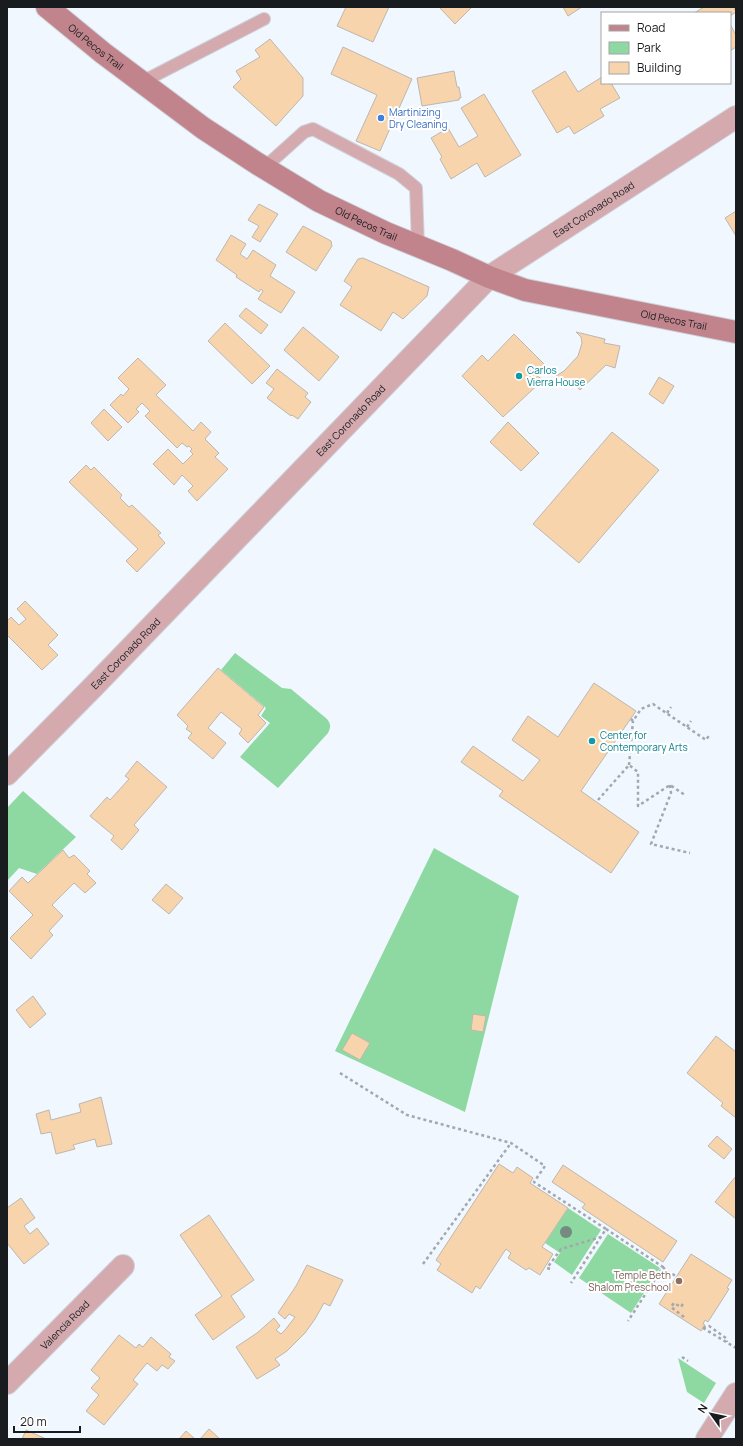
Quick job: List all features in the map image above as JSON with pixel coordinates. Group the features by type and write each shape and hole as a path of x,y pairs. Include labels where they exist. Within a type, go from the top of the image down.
{"main road":[{"name":"Old Pecos Trail","path":"47,7 103,53 203,128 264,168 319,201 386,233 524,290 736,332"}],"street":[{"name":"East Coronado Road","path":"7,774 94,686 489,276 736,117"},
{"name":"Valencia Road","path":"7,1383 123,1266"},
{"path":"707,1439 736,1394"}],"lane":[{"path":"142,82 264,19"},
{"path":"264,168 304,132 313,129 399,174 416,188 418,246"}],"path":[{"path":"598,800 629,765 632,720 642,709 653,704 706,740 710,734"},
{"path":"667,713 671,707"},
{"path":"687,727 691,721"},
{"path":"629,765 638,772 638,806 670,785"},
{"path":"670,785 685,796"},
{"path":"670,785 671,793 651,844 690,853"},
{"path":"340,1073 407,1115 511,1143 545,1166 534,1182 663,1267 666,1271 676,1276"},
{"path":"423,1264 511,1143"},
{"path":"571,1283 606,1229"},
{"path":"550,1269 547,1268 561,1249 602,1237"},
{"path":"628,1321 663,1267"},
{"path":"684,1302 681,1307 674,1303 671,1307 684,1317"},
{"path":"727,1342 726,1338 709,1326 703,1328 736,1348"},
{"path":"682,1357 688,1360"}],"green space":[{"path":"235,653 282,688 291,689 327,719 330,724 328,733 278,788 240,757 270,723 261,716 266,708 221,670"},
{"path":"23,791 76,837 37,874 19,868 7,881 7,808"},
{"path":"434,848 519,896 465,1112 335,1051"},
{"path":"568,1208 601,1230 572,1275 554,1262 560,1253 545,1243"},
{"path":"608,1234 660,1268 631,1313 579,1278"},
{"path":"678,1358 716,1383 704,1403 687,1392"}],"building":[{"path":"346,7 389,7 373,42 337,26"},
{"path":"439,7 472,7 455,24"},
{"path":"563,7 582,7 568,16"},
{"path":"704,7 734,7 736,12 731,15 731,12 696,12"},
{"path":"731,26 736,35 736,47 731,50"},
{"path":"270,39 303,78 303,96 276,126 233,87 241,79 236,71 260,57 255,50"},
{"name":"Martinizing Dry Cleaning","path":"343,47 412,79 380,151 356,141 377,95 331,74"},
{"path":"454,71 461,98 459,98 459,100 422,106 417,78"},
{"path":"565,71 578,92 601,78 601,84 612,84 620,98 600,109 604,116 574,134 569,126 557,133 532,91"},
{"path":"484,94 521,155 485,177 477,163 451,179 440,159 442,157 431,138 448,128 459,147 478,136 461,108"},
{"path":"259,204 278,214 260,242 252,237 259,226 248,220"},
{"path":"736,211 736,236 725,218"},
{"path":"303,226 331,241 332,246 316,271 286,252"},
{"path":"231,235 246,244 240,254 247,259 253,250 276,265 270,276 295,292 281,313 258,299 263,291 261,289 259,292 236,277 237,275 216,260"},
{"path":"363,258 429,287 427,296 403,319 393,312 381,331 340,305 352,287 344,281 358,259"},
{"path":"246,308 268,325 261,334 239,316"},
{"path":"225,323 270,366 252,384 208,341"},
{"path":"303,327 339,357 319,381 284,350"},
{"path":"576,332 605,339 604,343 620,346 615,368 606,365 580,390 570,380 565,385 556,376 564,371 578,356 582,343 581,337"},
{"path":"514,334 545,365 536,375 543,380 503,417 462,376 482,355 488,361"},
{"path":"138,358 166,385 156,395 193,431 201,422 211,432 205,439 219,453 215,457 228,469 197,501 188,491 193,486 182,475 174,485 153,464 168,449 183,464 193,454 190,451 192,449 182,443 177,448 145,416 150,411 142,403 136,409 139,412 128,423 110,405 121,394 123,396 129,389 118,378"},
{"path":"277,369 308,393 305,397 311,402 298,419 292,415 291,416 267,398 274,389 266,383"},
{"path":"659,377 674,386 663,404 649,394"},
{"path":"104,409 122,427 108,441 91,423"},
{"path":"508,422 539,453 521,471 490,442"},
{"path":"612,432 659,470 579,563 533,524"},
{"path":"86,465 91,470 94,467 122,495 120,498 129,507 132,505 161,533 158,535 165,543 137,572 126,561 138,549 69,482"},
{"path":"25,601 58,635 48,645 58,655 42,670 7,635 7,621 11,617 19,625 26,619 17,609"},
{"path":"218,668 264,707 258,715 266,723 248,743 239,734 242,729 221,712 208,728 226,743 213,759 188,738 192,733 186,729 188,726 177,715"},
{"path":"594,683 636,711 581,791 639,832 611,873 499,796 503,791 461,762 473,746 523,781 540,760 512,740 528,716 558,737"},
{"path":"137,761 167,787 134,825 139,830 122,850 111,840 114,836 90,816 107,797 110,800 129,779 125,776"},
{"path":"63,850 69,858 74,855 90,871 87,874 96,883 85,893 74,883 52,905 63,916 49,931 53,935 31,959 10,938 33,915 9,891 22,877 28,883"},
{"path":"166,884 183,898 169,914 152,900"},
{"path":"33,996 46,1014 30,1028 16,1010"},
{"path":"473,1014 486,1016 483,1032 471,1030"},
{"path":"352,1033 370,1043 360,1060 342,1050"},
{"path":"716,1036 736,1052 736,1118 721,1106 723,1103 687,1073"},
{"path":"101,1097 112,1144 97,1147 95,1139 73,1145 75,1149 56,1154 51,1132 41,1134 36,1114 49,1110 51,1120 81,1112 79,1104"},
{"path":"717,1136 732,1149 724,1159 708,1146"},
{"path":"499,1164 513,1173 517,1167 533,1178 530,1183 568,1208 542,1247 553,1254 540,1275 529,1268 526,1270 508,1258 511,1253 506,1249 480,1289 476,1286 472,1293 437,1270 441,1264 436,1260"},
{"name":"Temple Beth Shalom Preschool","path":"563,1165 677,1241 663,1262 582,1208 585,1204 552,1182"},
{"path":"736,1176 736,1219 715,1202"},
{"path":"21,1198 35,1218 24,1226 30,1234 37,1228 49,1244 24,1264 7,1243 7,1208"},
{"path":"209,1215 254,1280 231,1296 245,1317 213,1340 195,1315 222,1296 180,1235"},
{"path":"691,1254 732,1280 727,1288 729,1289 708,1322 705,1320 703,1324 705,1325 701,1331 659,1304"},
{"path":"307,1265 343,1280 330,1306 324,1303 305,1333 287,1351 275,1359 280,1365 257,1379 236,1347 257,1333 274,1318 280,1326 276,1330 281,1334 285,1330 295,1317 289,1314 285,1319 278,1313 296,1286"},
{"path":"119,1335 136,1348 139,1344 143,1347 151,1337 171,1354 169,1357 175,1361 168,1369 162,1365 157,1371 147,1363 133,1380 138,1384 104,1425 86,1411 99,1395 91,1388 100,1378 91,1370"},
{"path":"209,1429 220,1439 200,1439"},
{"path":"26,1430 46,1439 22,1439"},
{"path":"186,1431 195,1439 179,1439"}],"place":[{"name":"Martinizing Dry Cleaning","path":"381,118"},
{"name":"Carlos Vierra House","path":"519,376"},
{"name":"Center for Contemporary Arts","path":"592,741"},
{"name":"Temple Beth Shalom Preschool","path":"679,1281"}]}
